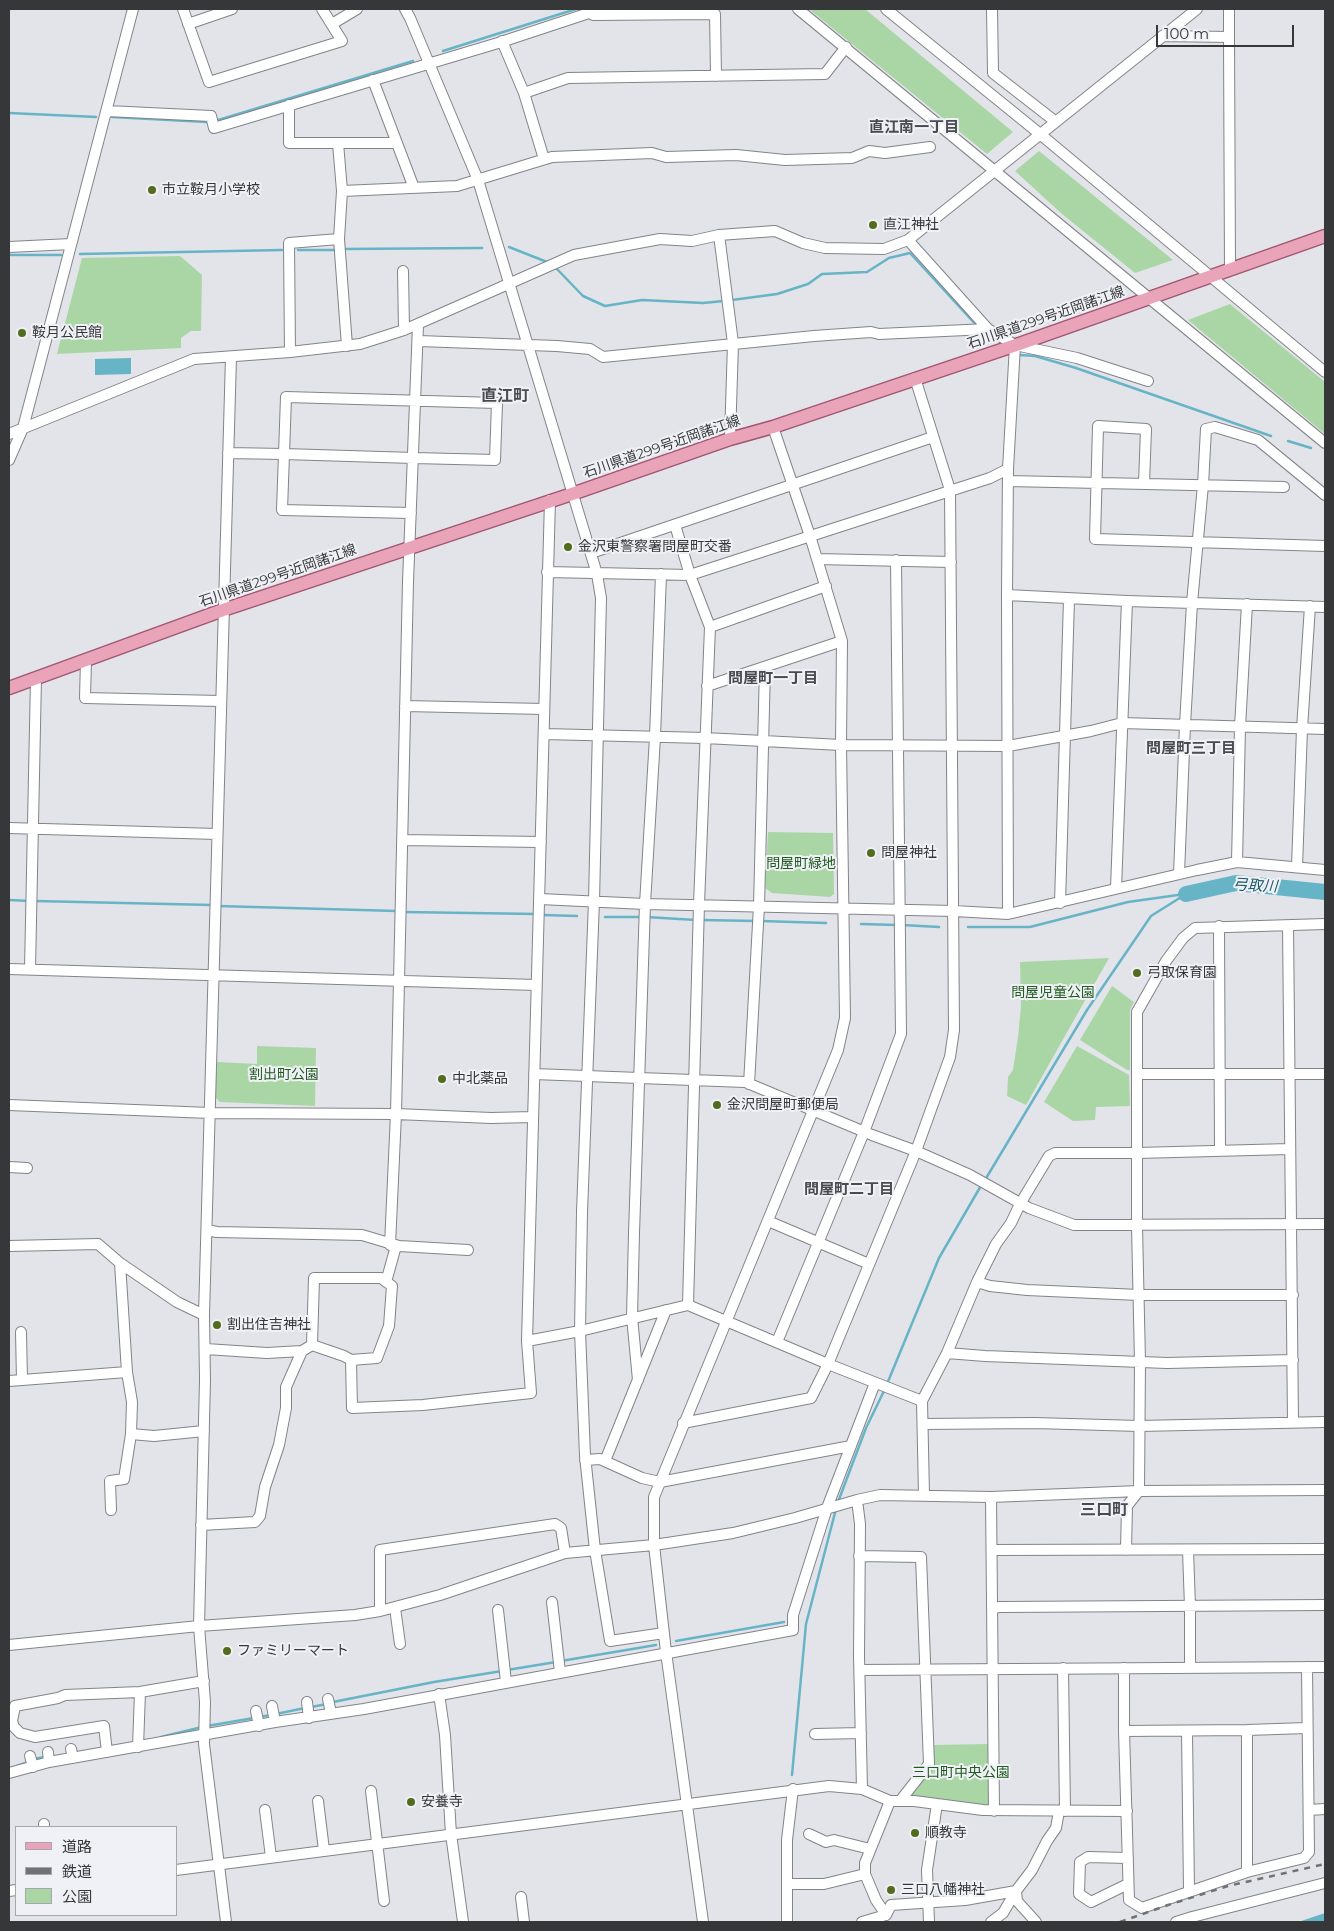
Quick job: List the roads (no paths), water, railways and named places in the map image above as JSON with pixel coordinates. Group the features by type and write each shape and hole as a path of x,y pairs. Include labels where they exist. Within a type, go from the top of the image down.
{"main road":[{"name":"石川県道299号近岡諸江線","path":"9,688 223,610 1015,345 1325,236"}],"street":[{"path":"9,460 23,428 133,9"},
{"path":"182,9 209,82 342,41 322,9"},
{"path":"188,24 232,9"},
{"path":"332,24 357,9"},
{"path":"405,9 478,180 597,574 601,598 596,736 594,901 580,1331 586,1460 595,1550 610,1641 664,1633"},
{"path":"107,111 211,116 214,128 601,9"},
{"path":"798,9 1325,442"},
{"path":"886,9 1212,276 1325,372"},
{"path":"992,9 993,73 1056,122"},
{"path":"9,434 194,359 290,352 360,344 418,325 574,255 660,239 692,241 718,235 775,231 803,243 825,248 884,249 908,240 1197,9"},
{"path":"1230,9 1228,37 1230,270"},
{"path":"584,15 715,14 716,76"},
{"path":"1162,36 1228,37"},
{"path":"502,41 524,93 544,159"},
{"path":"524,93 568,78 825,74 846,47"},
{"path":"373,80 414,188"},
{"path":"289,106 288,143 397,143"},
{"path":"338,143 342,191 340,246 347,346"},
{"path":"342,191 457,186 544,159 652,153 666,157 736,155 785,160 852,158 869,152 885,153 930,147"},
{"path":"718,235 733,343 730,439"},
{"path":"908,240 986,329 1015,345 1077,358 1148,381"},
{"path":"9,247 71,244"},
{"path":"290,352 290,244 340,246"},
{"path":"403,271 404,330"},
{"path":"386,1282 393,1245 405,706 418,325"},
{"path":"418,340 527,344 590,349 603,357 733,343 871,332 879,334 986,329"},
{"path":"1008,914 1008,470 1015,345"},
{"path":"226,1922 204,1729 204,1681 199,1626 206,1349 204,1315 231,357"},
{"path":"684,1423 811,1398 828,1364 916,1151 950,1057 954,1030 954,911 950,490 915,378"},
{"path":"228,453 284,454 495,460 497,402 286,398 284,454 282,510 411,514"},
{"path":"1144,484 1146,429 1098,426 1095,539 1325,546"},
{"path":"1179,874 1192,603 1203,485 1206,429 1215,426 1258,440 1325,495"},
{"path":"703,1922 666,1652 654,1545 654,1497 838,1050 845,1018 841,745 842,641 810,536 772,427"},
{"path":"590,553 933,437"},
{"path":"547,572 690,575 990,478 1008,470"},
{"path":"1008,480 1284,487"},
{"path":"351,1360 352,1408 423,1405 531,1393 527,1341 550,500"},
{"path":"675,525 690,575 710,626 699,904 688,1305"},
{"path":"817,558 951,562"},
{"path":"777,1342 864,1132 901,1034 896,560"},
{"path":"638,1380 632,1317 645,908 655,737 661,574"},
{"path":"710,626 826,586"},
{"path":"1007,595 1069,599 1325,607"},
{"path":"1060,902 1069,599"},
{"path":"1116,888 1128,601"},
{"path":"1237,862 1240,727 1246,604"},
{"path":"1297,867 1302,729 1310,606"},
{"path":"707,686 842,641"},
{"path":"86,660 85,698 220,701"},
{"path":"749,1084 759,911 764,666"},
{"path":"30,969 36,678"},
{"path":"405,706 544,709"},
{"path":"544,734 705,738 841,745 1008,746 1122,723 1325,729"},
{"path":"9,828 217,834"},
{"path":"402,840 541,842"},
{"path":"540,899 594,901 645,908 699,904 759,911 844,909 1008,914 1237,862 1325,870"},
{"path":"1126,1550 1127,1506 1139,1491 1140,1362 1137,1226 1137,1012 1166,961 1189,932 1195,928 1325,924"},
{"path":"1219,926 1220,1151"},
{"path":"1288,926 1293,1422"},
{"path":"9,969 536,985"},
{"path":"534,1074 749,1084 864,1132 916,1151 970,1175 1020,1204 1074,1225 1325,1224"},
{"path":"1138,1074 1325,1074"},
{"path":"9,1105 210,1113 396,1114 490,1118 533,1117"},
{"path":"924,1496 922,1401 947,1352 977,1282 996,1244 1049,1156 1055,1153 1290,1149"},
{"path":"9,1167 27,1168"},
{"path":"768,1221 869,1264"},
{"path":"207,1230 217,1232 362,1236 393,1245 468,1250"},
{"path":"9,1246 98,1244 120,1263 177,1302 204,1315"},
{"path":"111,1510 110,1481 124,1479 131,1434 132,1402 127,1372 120,1263"},
{"path":"314,1278 381,1278 392,1286 389,1326 377,1358 351,1360 312,1344 314,1278"},
{"path":"977,1282 990,1286 1027,1290 1138,1295 1293,1295"},
{"path":"527,1341 580,1331 688,1305 922,1401"},
{"path":"605,1462 666,1310"},
{"path":"21,1332 22,1380"},
{"path":"206,1349 267,1354 302,1350 312,1344"},
{"path":"201,1525 255,1522 260,1516 265,1487 279,1445 286,1408 286,1387 302,1350"},
{"path":"947,1352 1168,1363 1293,1360"},
{"path":"9,1380 127,1372"},
{"path":"9,1773 34,1767 48,1757 90,1752 204,1729 259,1724 308,1711 364,1710 439,1694 505,1675 559,1665 666,1652 793,1630 792,1615 851,1446 877,1384"},
{"path":"923,1424 1035,1423 1139,1426 1325,1422"},
{"path":"131,1434 154,1436 204,1431"},
{"path":"586,1460 600,1459 642,1478 660,1482 851,1446"},
{"path":"9,1645 199,1626 355,1615 380,1611 395,1608 565,1553 654,1545 733,1533 880,1495 992,1497 1139,1491 1325,1490"},
{"path":"992,1497 994,1811"},
{"path":"857,1500 860,1524 862,1789"},
{"path":"380,1611 380,1550 555,1524 561,1528 565,1553"},
{"path":"992,1550 1325,1549"},
{"path":"1188,1550 1190,1668"},
{"path":"859,1556 921,1557 929,1764 895,1801 870,1849 865,1863 865,1874 876,1900 886,1915"},
{"path":"552,1602 559,1665"},
{"path":"992,1608 1325,1606"},
{"path":"395,1608 400,1644"},
{"path":"498,1610 505,1675"},
{"path":"1124,1668 1129,1900 1142,1908 1247,1872 1304,1858 1310,1852 1306,1667"},
{"path":"860,1670 1325,1667"},
{"path":"991,1922 1003,1913 1016,1891 1032,1870 1056,1828 1062,1811 1062,1668"},
{"path":"107,1748 104,1726 35,1737 20,1733 10,1720 15,1706 58,1698 66,1694 140,1692 204,1681"},
{"path":"138,1743 140,1692"},
{"path":"439,1694 445,1735 451,1834 463,1922"},
{"path":"328,1699 330,1712"},
{"path":"272,1706 274,1721"},
{"path":"256,1711 259,1724"},
{"path":"1124,1730 1187,1731 1307,1728"},
{"path":"1247,1730 1247,1872"},
{"path":"1187,1731 1189,1891"},
{"path":"815,1734 861,1733"},
{"path":"30,1756 34,1767"},
{"path":"178,1870 829,1786 862,1789 895,1801 994,1811 1127,1811"},
{"path":"371,1790 384,1901"},
{"path":"787,1922 787,1840 793,1790"},
{"path":"318,1801 324,1850"},
{"path":"929,1922 927,1870 937,1804"},
{"path":"1309,1810 1325,1809"},
{"path":"265,1810 271,1857"},
{"path":"809,1834 826,1842 834,1840 870,1849"},
{"path":"1128,1858 1088,1857 1080,1862 1079,1894 1091,1902 1128,1884"},
{"path":"787,1884 824,1884 865,1874"},
{"path":"1176,1922 1192,1916 1325,1883"},
{"path":"862,1922 886,1915 891,1905 965,1900 1016,1891"},
{"path":"1016,1891 1017,1901 1036,1922"},
{"path":"521,1897 524,1922"}],"water":[{"path":"131,358 131,374 95,375 95,359"},
{"path":"1325,1913 1325,1922 1298,1922"}],"waterway":[{"path":"443,51 576,9"},
{"path":"215,121 413,61"},
{"path":"9,113 96,117"},
{"path":"112,117 207,122"},
{"path":"509,247 547,262"},
{"path":"342,249 482,248"},
{"path":"80,254 282,250"},
{"path":"298,250 337,250"},
{"path":"732,300 777,294 808,284 822,274 867,272 889,258 910,253 978,327"},
{"path":"9,255 61,255"},
{"path":"555,267 583,296 605,306 642,300 703,303 724,301"},
{"path":"983,333 991,340"},
{"path":"1020,355 1035,356 1076,368 1271,436"},
{"path":"1288,441 1311,448"},
{"name":"弓取川","path":"1186,894 1236,883 1325,892"},
{"path":"968,927 1030,927 1128,902 1185,894"},
{"path":"985,1180 1087,1010 1151,916 1186,894"},
{"path":"9,900 30,901"},
{"path":"35,901 212,905"},
{"path":"218,906 397,911"},
{"path":"403,912 537,914"},
{"path":"543,915 577,916"},
{"path":"605,917 641,917"},
{"path":"646,917 696,920"},
{"path":"701,920 756,921"},
{"path":"761,921 826,923"},
{"path":"861,924 897,925"},
{"path":"902,925 939,927"},
{"path":"887,1384 939,1258 982,1184"},
{"path":"838,1502 866,1428 885,1389"},
{"path":"792,1775 806,1624 836,1509"},
{"path":"676,1641 784,1622"},
{"path":"561,1661 656,1645"},
{"path":"507,1670 556,1662"},
{"path":"333,1702 502,1671"},
{"path":"311,1707 327,1704"},
{"path":"276,1714 305,1708"},
{"path":"259,1717 271,1715"},
{"path":"207,1726 254,1718"},
{"path":"161,1737 202,1727"},
{"path":"33,1759 45,1757"},
{"path":"17,1766 28,1762"}],"railway":[{"path":"1120,1922 1228,1886 1325,1864"}],"place":[{"name":"市立鞍月小学校","path":"152,190"},
{"name":"直江神社","path":"873,225"},
{"name":"鞍月公民館","path":"22,333"},
{"name":"金沢東警察署問屋町交番","path":"568,547"},
{"name":"問屋神社","path":"871,853"},
{"name":"弓取保育園","path":"1137,973"},
{"name":"中北薬品","path":"442,1079"},
{"name":"金沢問屋町郵便局","path":"717,1105"},
{"name":"割出住吉神社","path":"217,1325"},
{"name":"ファミリーマート","path":"227,1651"},
{"name":"安養寺","path":"411,1802"},
{"name":"順教寺","path":"915,1833"},
{"name":"三口八幡神社","path":"891,1890"}],"district":[{"name":"直江南一丁目","path":"914,128"},
{"name":"直江町","path":"505,396"},
{"name":"問屋町一丁目","path":"773,679"},
{"name":"問屋町三丁目","path":"1191,749"},
{"name":"問屋町二丁目","path":"849,1190"},
{"name":"三口町","path":"1104,1510"}],"park label":[{"name":"問屋町緑地","path":"801,864"},
{"name":"問屋児童公園","path":"1053,993"},
{"name":"割出町公園","path":"284,1075"},
{"name":"三口町中央公園","path":"961,1773"}]}
